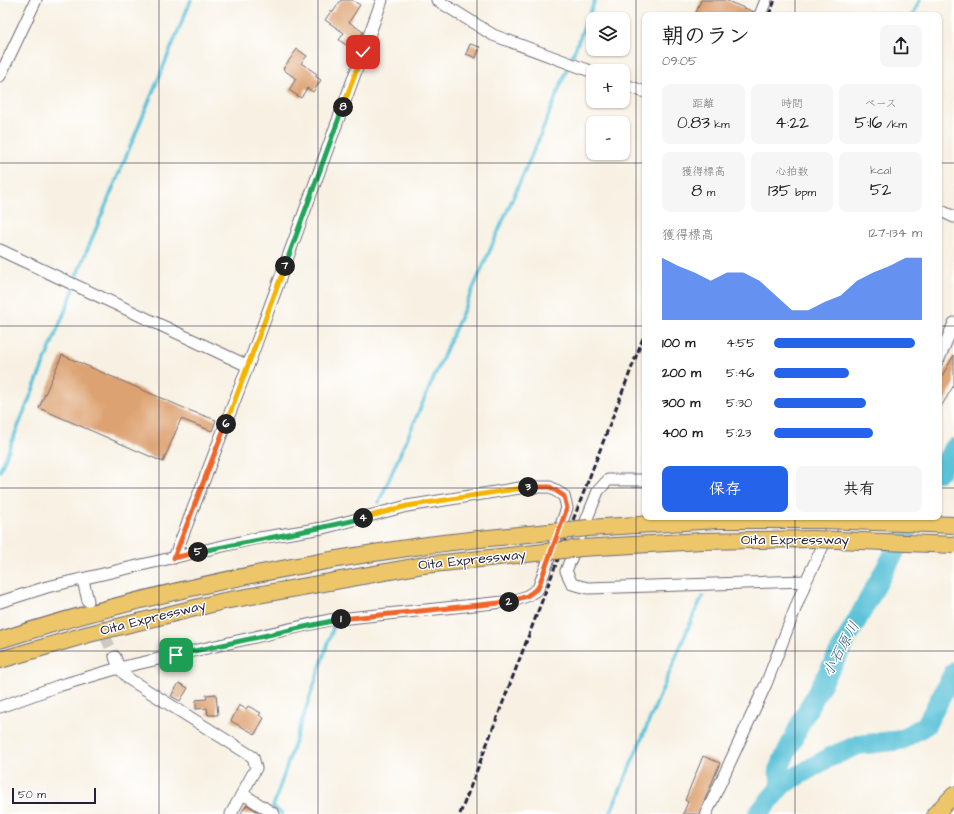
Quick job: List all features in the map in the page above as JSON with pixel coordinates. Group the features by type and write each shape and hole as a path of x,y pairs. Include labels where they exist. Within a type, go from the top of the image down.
{"highway":[{"name":"Oita Expressway","path":"0,640 152,598 221,581 318,563 422,546 550,532 588,528 717,520"},
{"name":"Oita Expressway","path":"851,520 954,525"},
{"name":"Oita Expressway","path":"0,660 89,634 224,601 424,565 582,548 702,541 814,539 954,545"},
{"path":"935,814 954,795"}],"street":[{"path":"0,76 36,0"},
{"path":"174,558 248,366 382,0"},
{"path":"437,0 493,35 586,69"},
{"path":"761,12 766,0"},
{"path":"630,87 642,91"},
{"path":"942,211 954,217"},
{"path":"0,250 248,366"},
{"path":"942,352 954,323"},
{"path":"642,480 608,480 598,491 566,571 572,584 588,588 806,581"},
{"path":"0,602 46,587 83,580 253,540 323,528 407,506 526,487 550,487 564,496 567,508 538,588 527,596 513,601 329,620 119,668 58,686 0,707"},
{"path":"706,814 766,684 830,520"},
{"path":"83,580 88,601"},
{"path":"115,657 119,668 129,679 253,757 256,768 231,814"},
{"path":"243,794 274,814"}],"building":[{"path":"341,0 352,0 360,5 349,22 363,32 352,49 339,40 344,33 325,20 331,11 333,12"},
{"path":"701,0 725,0 754,12 696,12"},
{"path":"470,44 480,47 476,58 466,54"},
{"path":"297,49 307,56 301,63 317,74 315,76 321,80 313,92 307,88 301,98 289,90 296,79 283,69"},
{"path":"62,355 191,411 216,420 212,431 181,419 163,462 39,408"},
{"path":"954,355 954,385 942,405 942,376"},
{"path":"179,683 188,688 180,701 171,696"},
{"path":"216,694 218,715 208,715 207,708 196,709 196,700 207,699 206,695"},
{"path":"239,705 246,709 248,706 261,713 259,715 264,718 255,734 231,721"},
{"path":"703,756 720,763 699,814 683,814 688,802 685,800"},
{"path":"247,805 261,814 240,814"}],"waterway":[{"path":"0,471 74,289 76,277 191,0"},
{"path":"379,502 538,141 595,0"},
{"path":"914,12 920,0"},
{"name":"小石原川","path":"942,467 954,448"},
{"name":"小石原川","path":"782,785 778,770 804,716 912,520"},
{"path":"610,814 694,614 703,596"},
{"path":"282,814 273,807 333,628"},
{"name":"小石原川","path":"758,814 782,785 828,758 858,745 901,740 926,725 954,672"}],"tunnel":[{"path":"91,607 115,657"}],"railway":[{"path":"770,12 775,0"},
{"path":"460,814 642,341"}],"route":[{"path":"176,655 234,643 329,620 513,601 527,596 538,588 567,508 564,496 550,487 526,487 407,506 323,528 253,540 174,558 248,366 363,52"}]}
